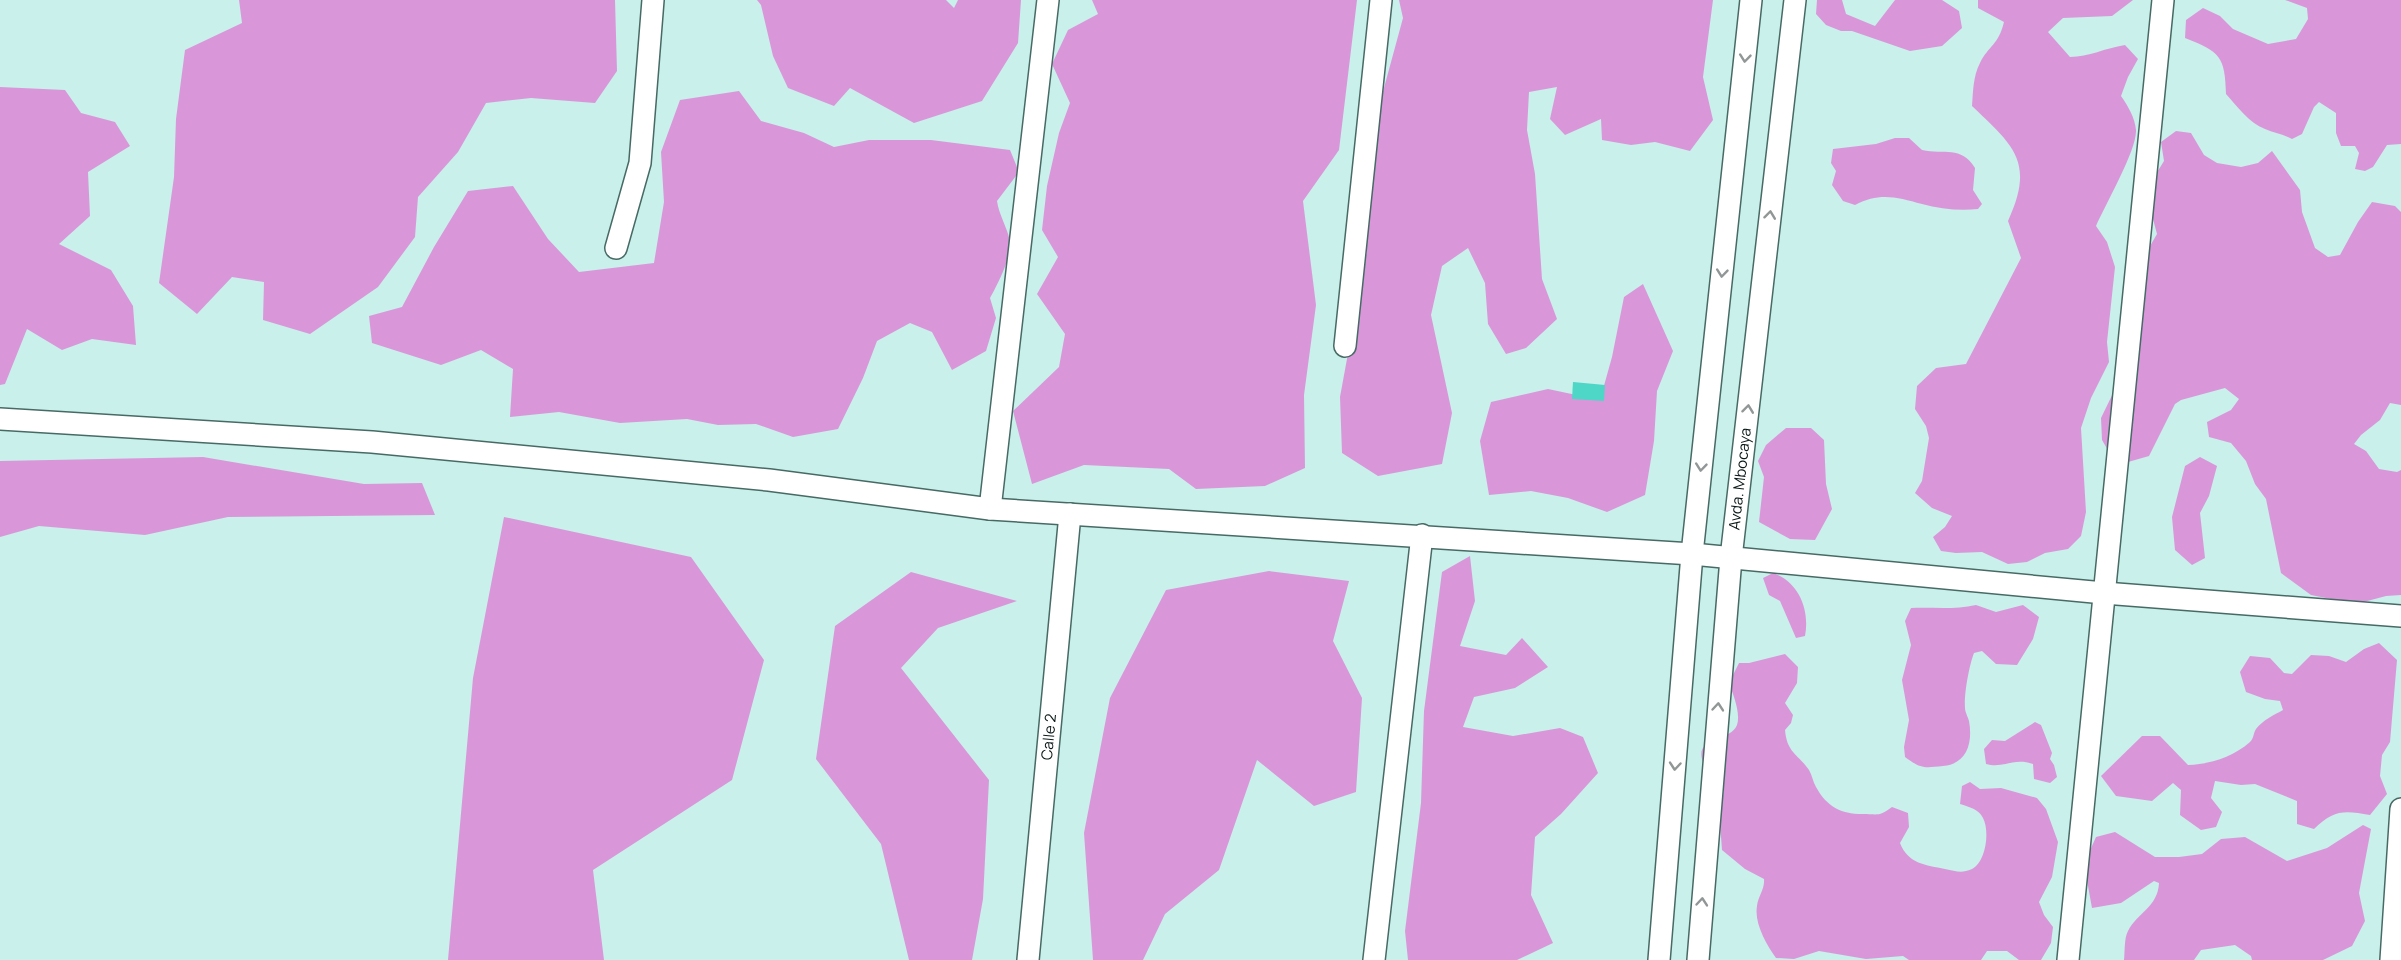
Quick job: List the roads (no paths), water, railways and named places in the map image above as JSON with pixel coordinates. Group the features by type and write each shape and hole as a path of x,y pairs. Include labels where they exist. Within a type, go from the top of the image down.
{"street":[{"path":"616,248 640,163 653,0"},
{"path":"990,509 1048,0"},
{"path":"1346,346 1381,0"},
{"path":"1659,960 1692,554 1751,0"},
{"name":"Avda. Mbocaya","path":"1698,960 1731,558 1795,0"},
{"path":"2068,960 2163,0"},
{"path":"0,419 384,443 769,480 990,509 1692,554 2104,593 2401,616"},
{"name":"Calle 2","path":"1028,960 1070,514"},
{"path":"1374,960 1422,536"},
{"path":"2391,960 2401,809"}]}
